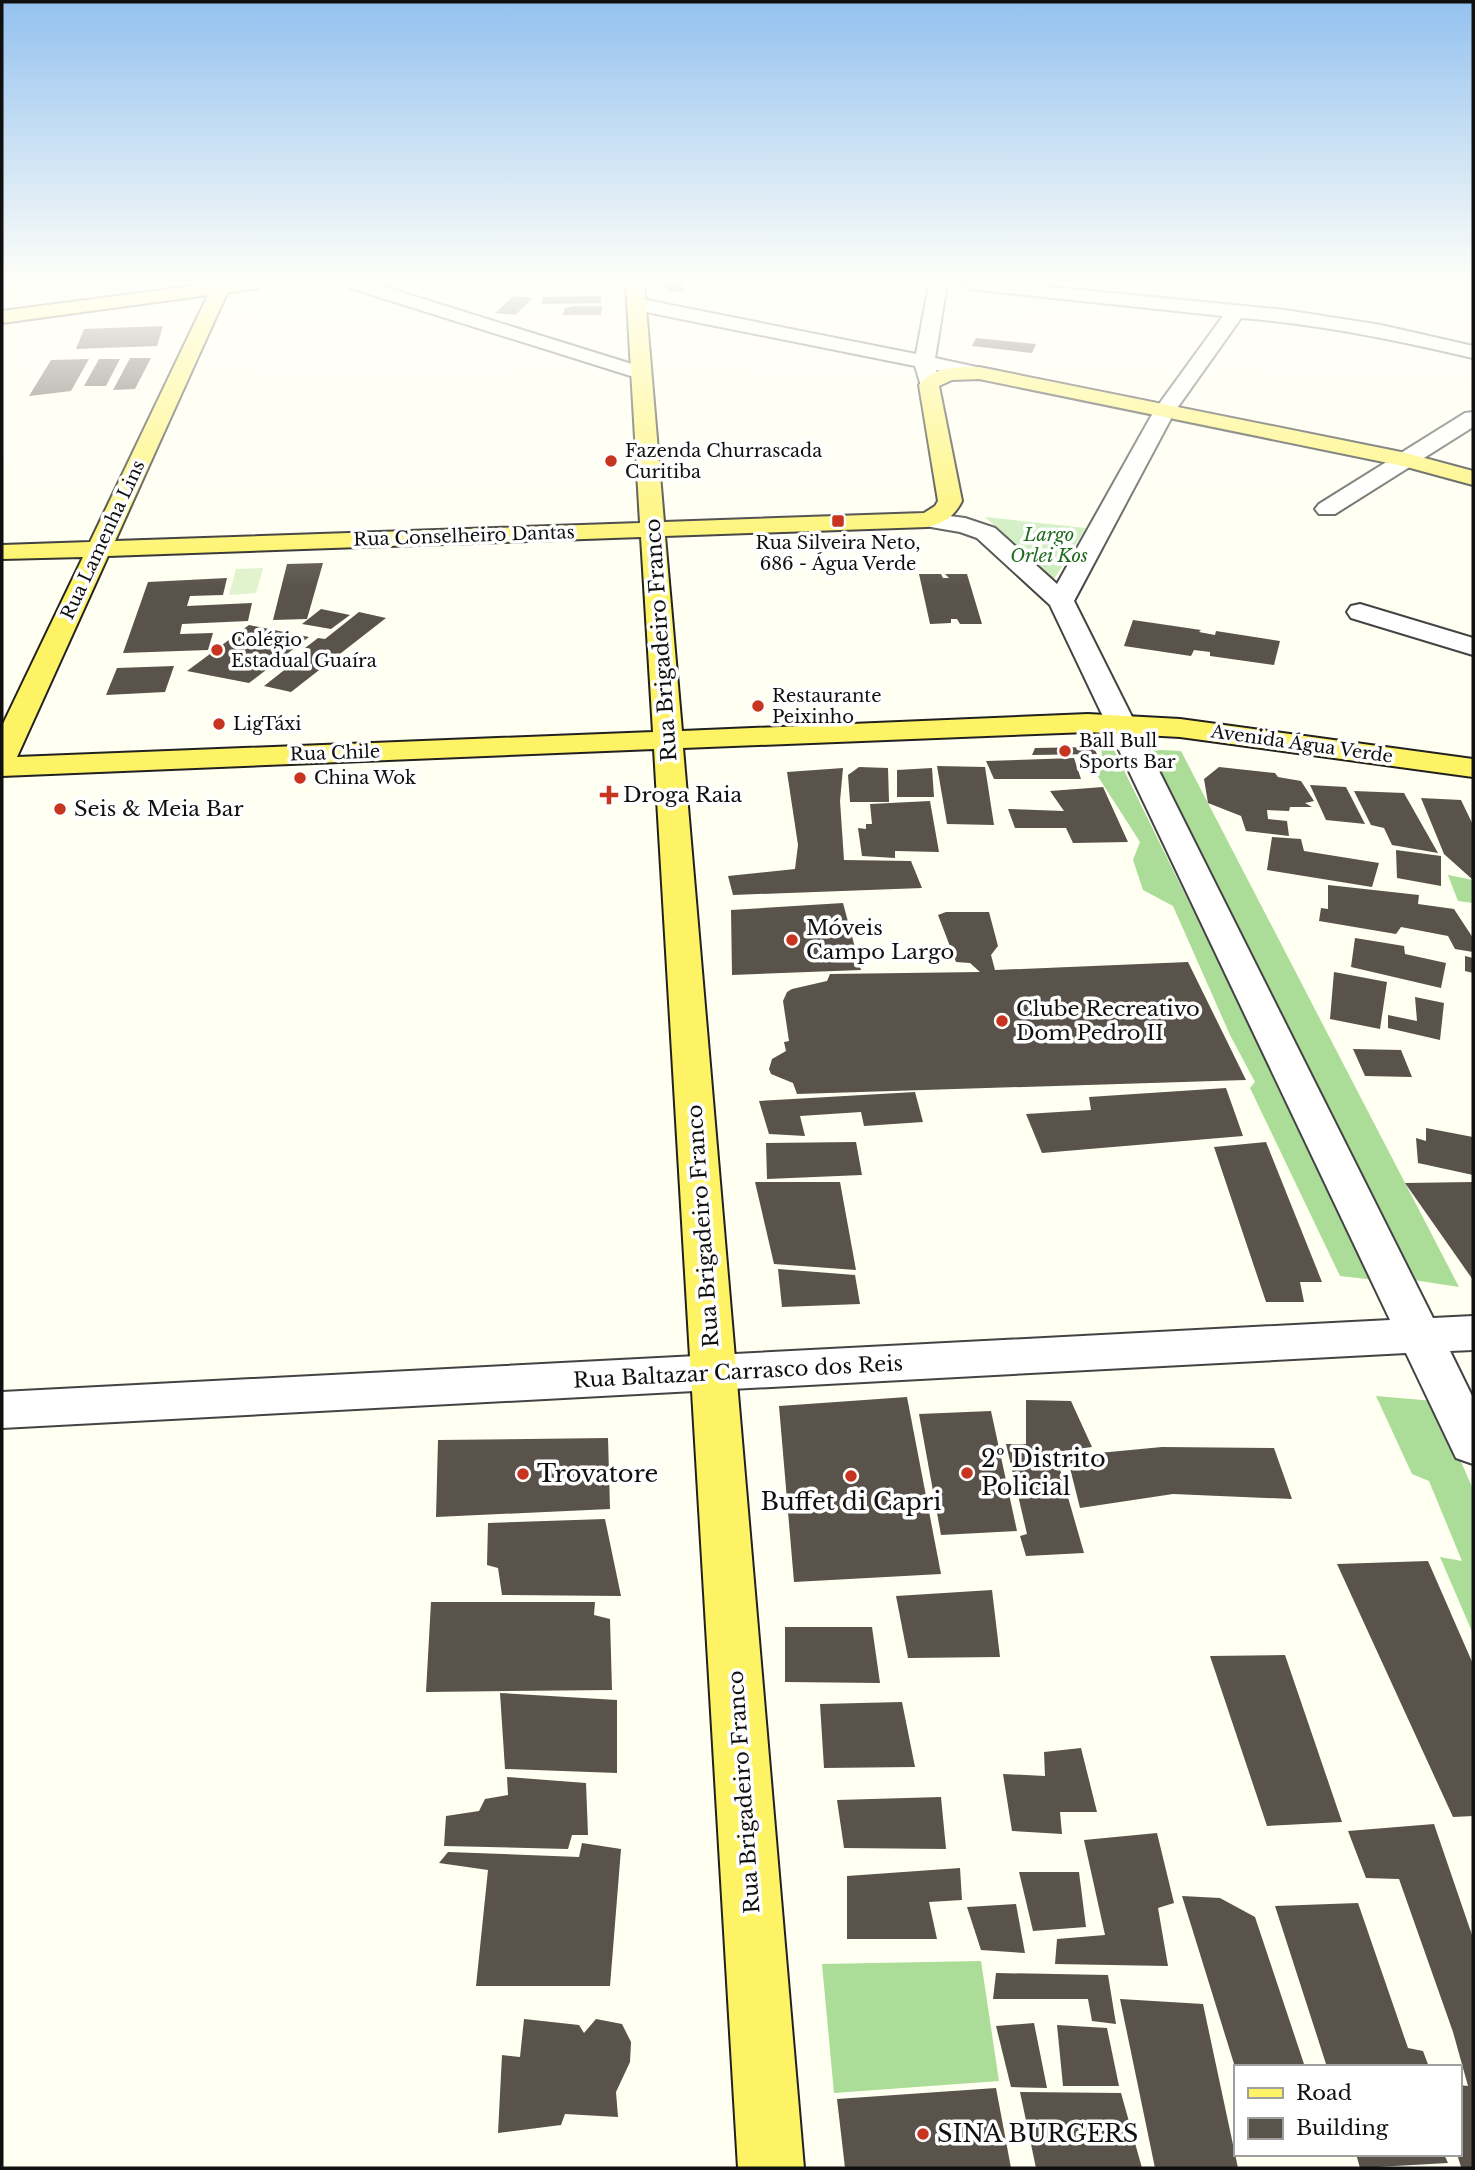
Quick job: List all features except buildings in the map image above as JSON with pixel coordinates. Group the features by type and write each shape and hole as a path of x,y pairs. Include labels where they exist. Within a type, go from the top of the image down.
{"main road":[{"name":"Rua Lamenha Lins","path":"2,757 175,385"},
{"name":"Rua Brigadeiro Franco","path":"642,385 771,2168"},
{"path":"927,520 941,514 950,500 929,385"},
{"path":"1039,385 1406,460 1473,478"},
{"name":"Rua Conselheiro Dantas","path":"2,552 927,520"},
{"name":"Avenida Água Verde","path":"668,740 1048,724 1121,724 1180,728 1473,768"},
{"name":"Rua Chile","path":"2,767 668,740"}],"street":[{"path":"1061,601 1181,385"},
{"path":"1327,509 1473,418"},
{"path":"927,520 965,525 986,533 1061,601 1473,1445"},
{"path":"1360,612 1473,647"},
{"name":"Rua Baltazar Carrasco dos Reis","path":"2,1410 1473,1333"}],"green space":[{"name":"Largo Orlei Kos","path":"985,517 1086,528 1054,579"},
{"path":"263,568 256,593 229,595 236,569"},
{"path":"1101,746 1113,748 1375,1280 1340,1276 1250,1088 1255,1082 1230,1035 1173,906 1143,890 1133,860 1140,842 1088,761 1102,757"},
{"path":"1122,748 1181,751 1459,1287 1394,1277"},
{"path":"1448,875 1473,880 1473,903 1458,901"},
{"path":"1376,1396 1434,1401 1473,1489 1473,1634 1440,1557 1462,1561 1429,1481 1412,1474"},
{"path":"981,1961 999,2081 834,2093 822,1964"}],"place":[{"name":"Fazenda Churrascada Curitiba","path":"611,461"},
{"name":"Rua Silveira Neto, 686 - Água Verde","path":"838,521"},
{"name":"Colégio Estadual Guaíra","path":"217,650"},
{"name":"Restaurante Peixinho","path":"758,706"},
{"name":"LigTáxi","path":"219,724"},
{"name":"Ball Bull Sports Bar","path":"1065,751"},
{"name":"China Wok","path":"300,778"},
{"name":"Droga Raia","path":"609,795"},
{"name":"Seis & Meia Bar","path":"60,809"},
{"name":"Móveis Campo Largo","path":"792,940"},
{"name":"Clube Recreativo Dom Pedro II","path":"1002,1021"},
{"name":"2º Distrito Policial","path":"967,1473"},
{"name":"Trovatore","path":"523,1474"},
{"name":"Buffet di Capri","path":"851,1476"},
{"name":"SINA BURGERS","path":"923,2134"}]}
